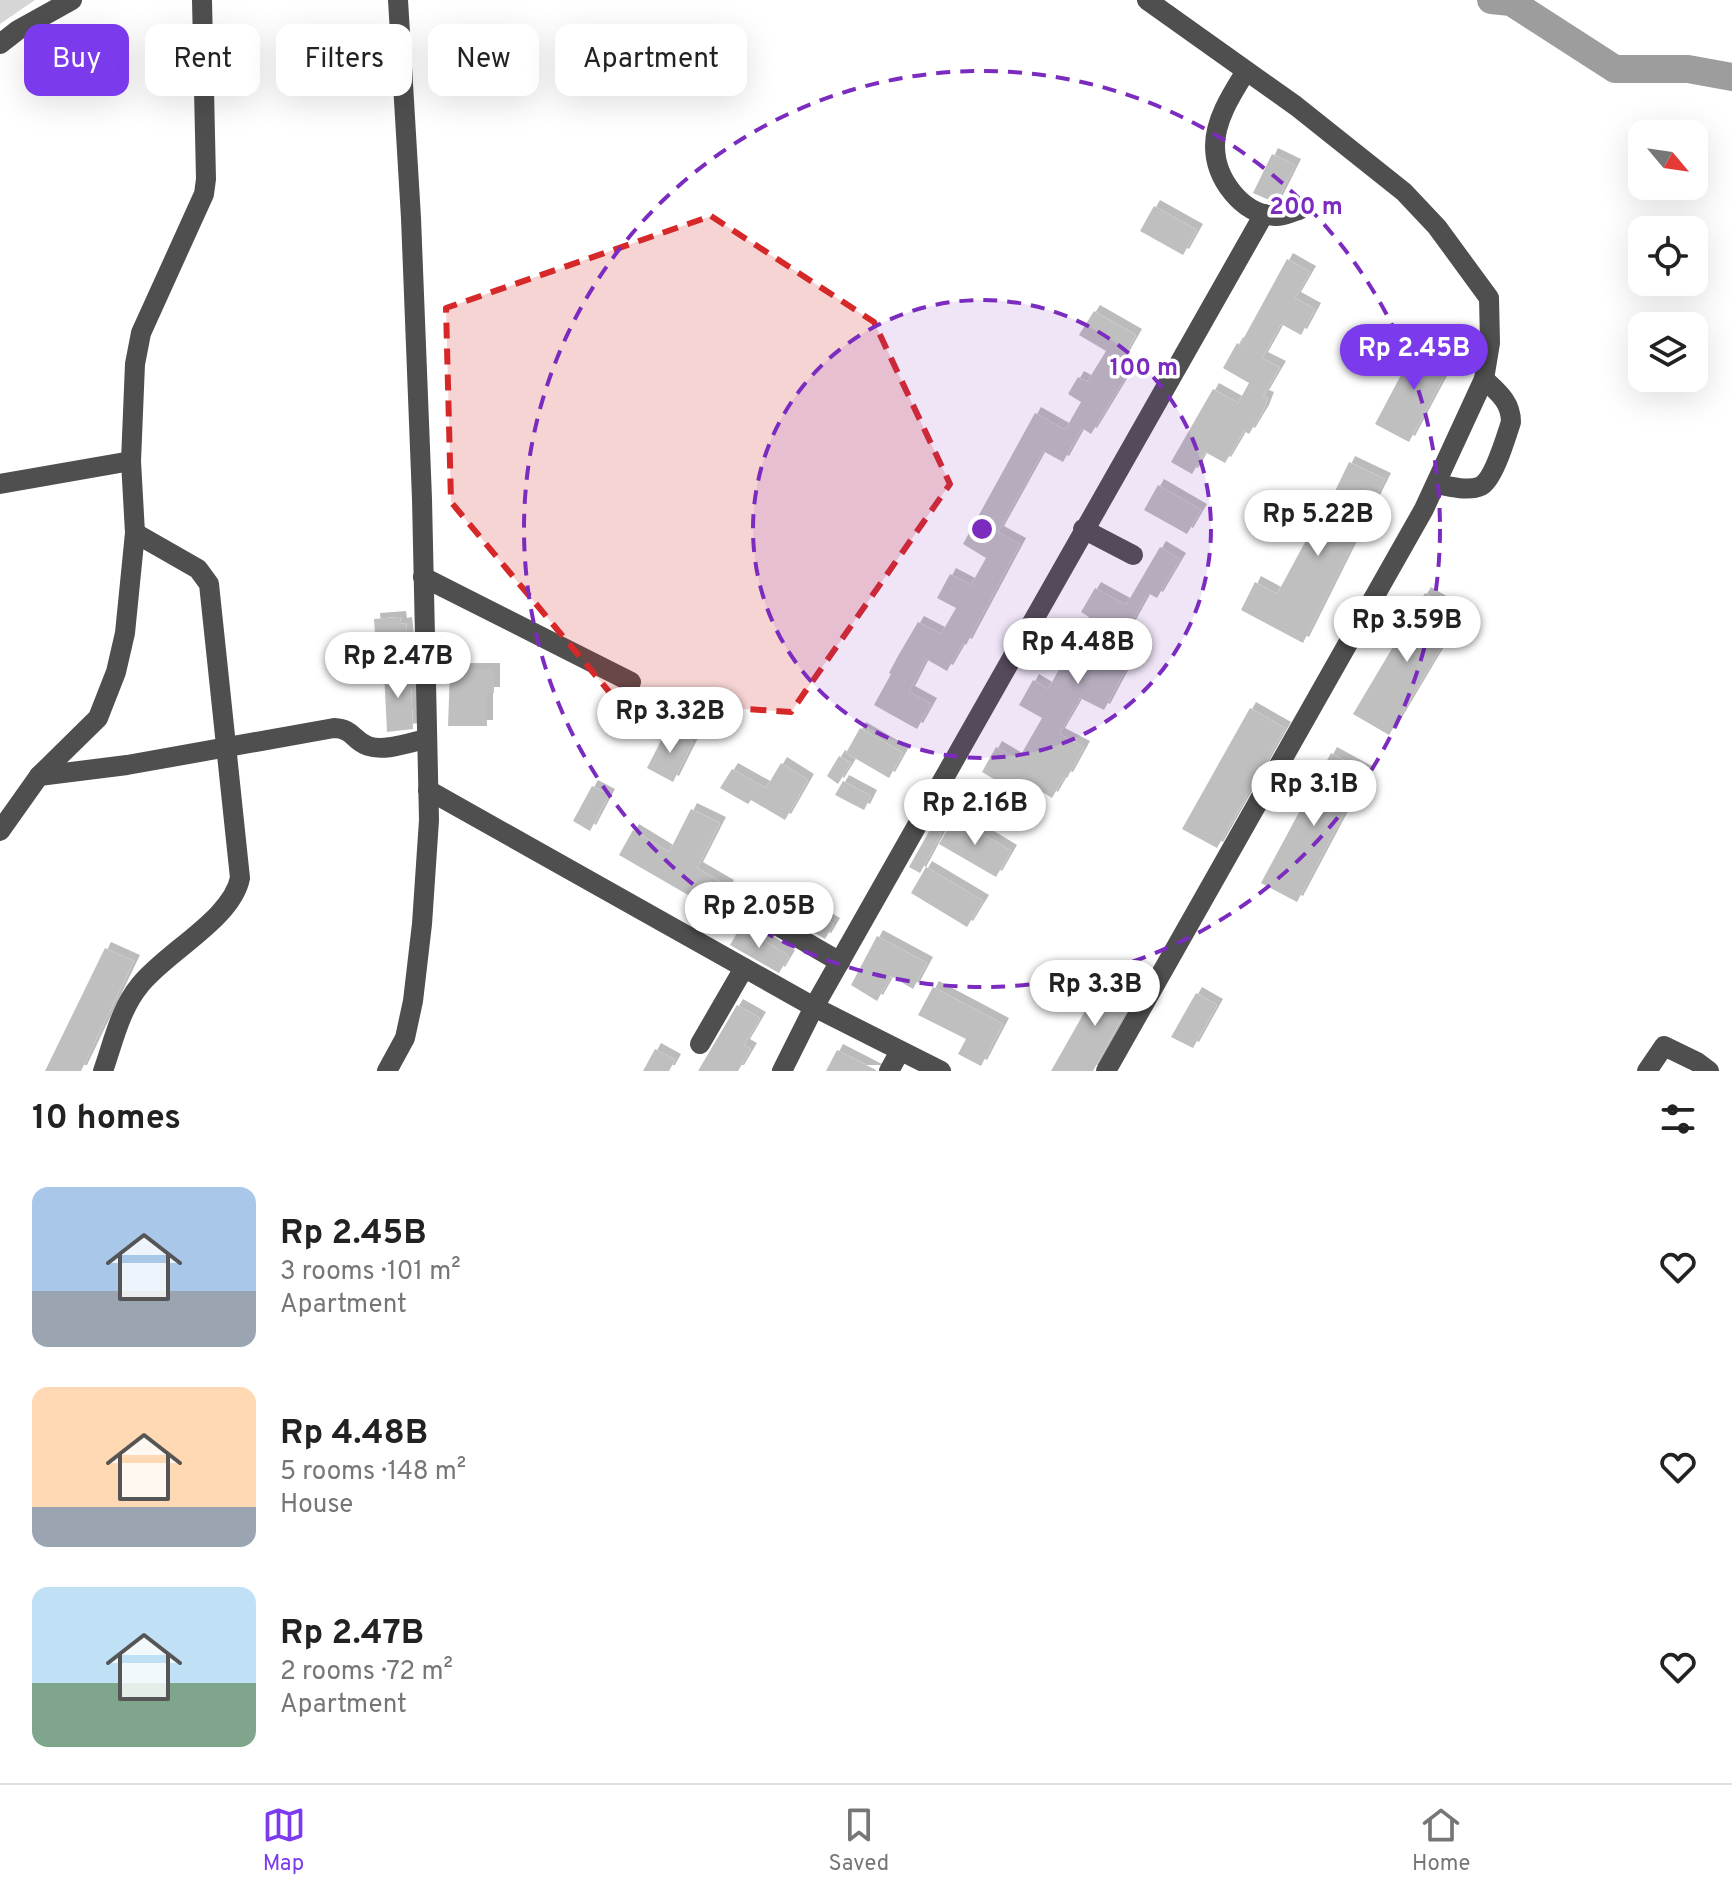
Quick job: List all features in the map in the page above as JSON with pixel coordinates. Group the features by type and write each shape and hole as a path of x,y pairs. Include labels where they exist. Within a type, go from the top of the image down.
{"street":[{"path":"0,44 18,30 72,0"},
{"path":"0,831 39,776 95,722 116,672 125,633 135,533 131,461 135,364 141,333 204,194 202,0"},
{"path":"387,1071 405,1038 416,978 429,820 411,218 398,0"},
{"path":"1106,1071 1424,509 1484,379 1490,343 1489,298 1437,227 1404,192 1296,106 1147,0"},
{"path":"1246,71 1217,129 1215,145 1224,181 1241,202 1264,214 1278,217 1299,210"},
{"path":"782,1071 814,1007 1264,214"},
{"path":"1436,484 1474,488 1489,478 1511,415 1506,400 1484,379"},
{"path":"0,484 131,461"},
{"path":"1083,529 1133,555"},
{"path":"103,1071 126,1007 141,984 168,956 220,912 238,887 240,878 209,584 198,569 135,533"},
{"path":"423,577 631,682"},
{"path":"39,776 127,765 334,728 347,729 366,746 378,748 427,739"},
{"path":"428,790 814,1007 941,1071"},
{"path":"752,911 840,962"},
{"path":"700,1044 744,968"},
{"path":"1647,1071 1664,1046 1709,1071"},
{"path":"889,1071 900,1051"}],"highlighted area":[{"path":"711,216 874,322 950,484 791,712 616,700 451,502 446,308"}],"shaded area":[{"path":"0,0 35,0 0,24"}],"building":[{"path":"1272,154 1295,165 1276,203 1253,193"},
{"path":"1154,206 1197,230 1183,255 1140,231"},
{"path":"1287,259 1310,272 1295,298 1315,309 1301,335 1281,324 1262,358 1280,367 1263,396 1268,398 1249,434 1244,431 1225,463 1205,452 1192,474 1171,462 1213,389 1238,403 1249,383 1223,368 1237,343 1240,345"},
{"path":"1094,311 1136,335 1115,372 1125,378 1091,434 1082,428 1063,462 1043,451 998,532 1020,544 966,645 963,643 947,671 926,659 909,692 931,704 917,729 874,705 918,622 941,634 956,608 937,598 950,574 971,585 986,558 963,544 1035,413 1065,430 1081,402 1068,394 1078,377 1087,382 1106,351 1079,335"},
{"path":"1418,343 1452,361 1409,442 1375,424"},
{"path":"1349,462 1385,479 1303,643 1241,610 1255,582 1277,594 1323,509 1326,510"},
{"path":"1158,485 1201,510 1187,534 1144,510"},
{"path":"1160,547 1180,559 1157,598 1148,593 1122,640 1137,648 1104,710 1080,698 1059,734 1084,747 1052,798 1031,785 1024,797 982,772 996,747 1018,760 1042,718 1019,705 1033,680 1048,689 1089,617 1081,612 1095,588 1126,605"},
{"path":"1425,593 1461,614 1389,735 1353,714"},
{"path":"400,617 401,624 406,623 408,641 402,641 403,646 376,648 374,619"},
{"path":"410,669 413,729 387,732 384,671"},
{"path":"450,669 494,669 494,693 487,693 487,726 448,726"},
{"path":"1250,708 1285,728 1217,848 1182,829"},
{"path":"860,728 903,753 889,778 846,753"},
{"path":"667,729 693,742 673,782 647,768"},
{"path":"1331,753 1366,772 1297,902 1261,883"},
{"path":"839,756 851,763 838,784 827,776"},
{"path":"781,763 808,780 785,820 751,800 748,804 720,788 732,769 766,788"},
{"path":"843,781 871,796 864,810 835,795"},
{"path":"592,786 609,795 590,831 573,821"},
{"path":"691,809 720,823 697,868 728,886 714,910 619,855 633,830 669,852"},
{"path":"955,817 1011,851 996,877 939,844"},
{"path":"931,828 941,834 920,873 909,867"},
{"path":"926,867 983,901 967,927 911,893"},
{"path":"791,899 834,924 825,939 782,914"},
{"path":"741,926 789,956 779,973 730,945"},
{"path":"877,936 927,963 913,989 891,976 877,1001 851,985"},
{"path":"105,948 134,961 81,1071 45,1071"},
{"path":"1105,976 1135,994 1093,1071 1051,1071"},
{"path":"933,987 1003,1024 981,1066 958,1054 966,1039 918,1015"},
{"path":"1196,993 1217,1005 1193,1048 1171,1037"},
{"path":"737,1005 760,1018 744,1045 751,1049 738,1071 698,1071"},
{"path":"655,1049 675,1060 669,1071 643,1071"},
{"path":"837,1050 876,1070 876,1071 826,1071"}],"waterway":[{"path":"1491,0 1511,2 1615,69 1688,69 1732,77"}]}
